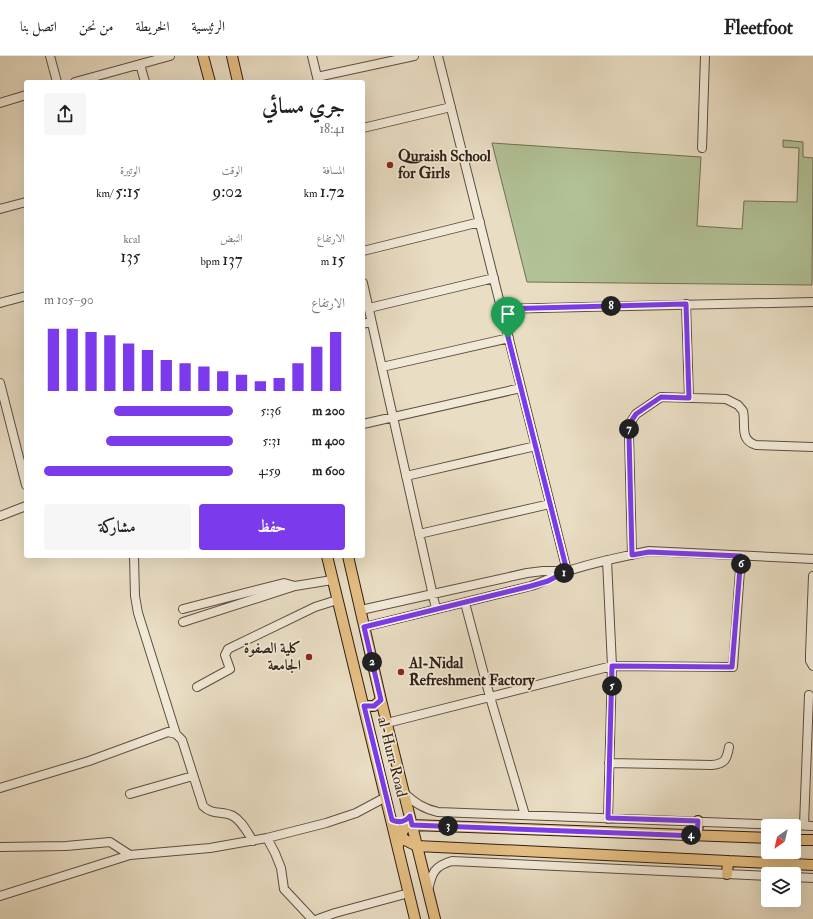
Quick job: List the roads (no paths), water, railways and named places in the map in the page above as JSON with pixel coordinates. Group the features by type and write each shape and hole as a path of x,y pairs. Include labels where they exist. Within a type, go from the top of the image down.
{"main road":[{"path":"203,56 209,80"},
{"path":"232,56 238,80"},
{"name":"al-Hurr Road","path":"327,558 415,919"},
{"name":"al-Hurr Road","path":"348,558 381,700 435,919"},
{"path":"364,706 374,706 381,700"},
{"path":"368,724 377,720 387,723"},
{"path":"418,848 401,836 392,823 395,821 411,821 697,836 761,838"},
{"path":"411,821 401,836 398,849 418,848 813,865"},
{"path":"697,836 698,821"},
{"path":"801,840 813,840"},
{"path":"727,874 728,861"}],"street":[{"path":"50,56 56,80"},
{"path":"82,80 170,56"},
{"path":"312,56 317,80 414,56"},
{"path":"438,56 567,571"},
{"path":"702,148 705,56"},
{"path":"140,64 144,80"},
{"path":"0,102 24,96"},
{"path":"365,128 451,108"},
{"path":"0,209 24,203"},
{"path":"365,251 480,222"},
{"path":"369,308 494,278"},
{"path":"365,291 436,609"},
{"path":"0,303 24,297"},
{"path":"501,309 813,302"},
{"path":"686,304 689,398"},
{"path":"365,323 372,321"},
{"path":"382,367 508,338"},
{"path":"0,383 24,477"},
{"path":"365,424 521,388"},
{"path":"632,555 630,423 636,414 661,397 726,399 738,405 744,411 745,437 749,443 756,445 813,447"},
{"path":"406,476 536,446"},
{"path":"419,534 550,504"},
{"path":"0,516 24,507"},
{"path":"364,627 531,586 548,581 567,571 607,560 649,552 813,559"},
{"path":"387,723 612,666 732,667 741,556"},
{"path":"134,558 135,596 138,614 176,734 182,740 203,806 209,812 231,815 238,819 253,841"},
{"path":"607,560 612,666 608,818"},
{"path":"361,610 535,572 567,571"},
{"path":"813,576 810,654 810,661 813,666"},
{"path":"182,622 295,586 332,580"},
{"path":"183,609 284,583 295,586"},
{"path":"197,687 230,669 225,655 228,649 315,607 338,600"},
{"path":"465,603 490,697 525,815"},
{"path":"804,825 811,713 809,695"},
{"path":"0,788 89,761 168,732 176,734"},
{"path":"609,763 712,766 720,764 724,761 729,747"},
{"path":"130,794 193,776"},
{"path":"404,792 417,804 438,812 813,826"},
{"path":"0,896 130,855 210,848 253,841 326,823 356,813 386,796"},
{"path":"267,838 281,868 284,889 312,919"},
{"path":"0,847 66,846 110,842 130,855"},
{"path":"428,891 433,872 444,863 452,861 761,876"},
{"path":"801,877 813,878"},
{"path":"318,919 409,893"}],"place":[{"name":"Quraish School for Girls","path":"390,165"},
{"name":"كلية الصفوة الجامعة","path":"309,657"},
{"name":"Al-Nidal Refreshment Factory","path":"401,672"}]}
